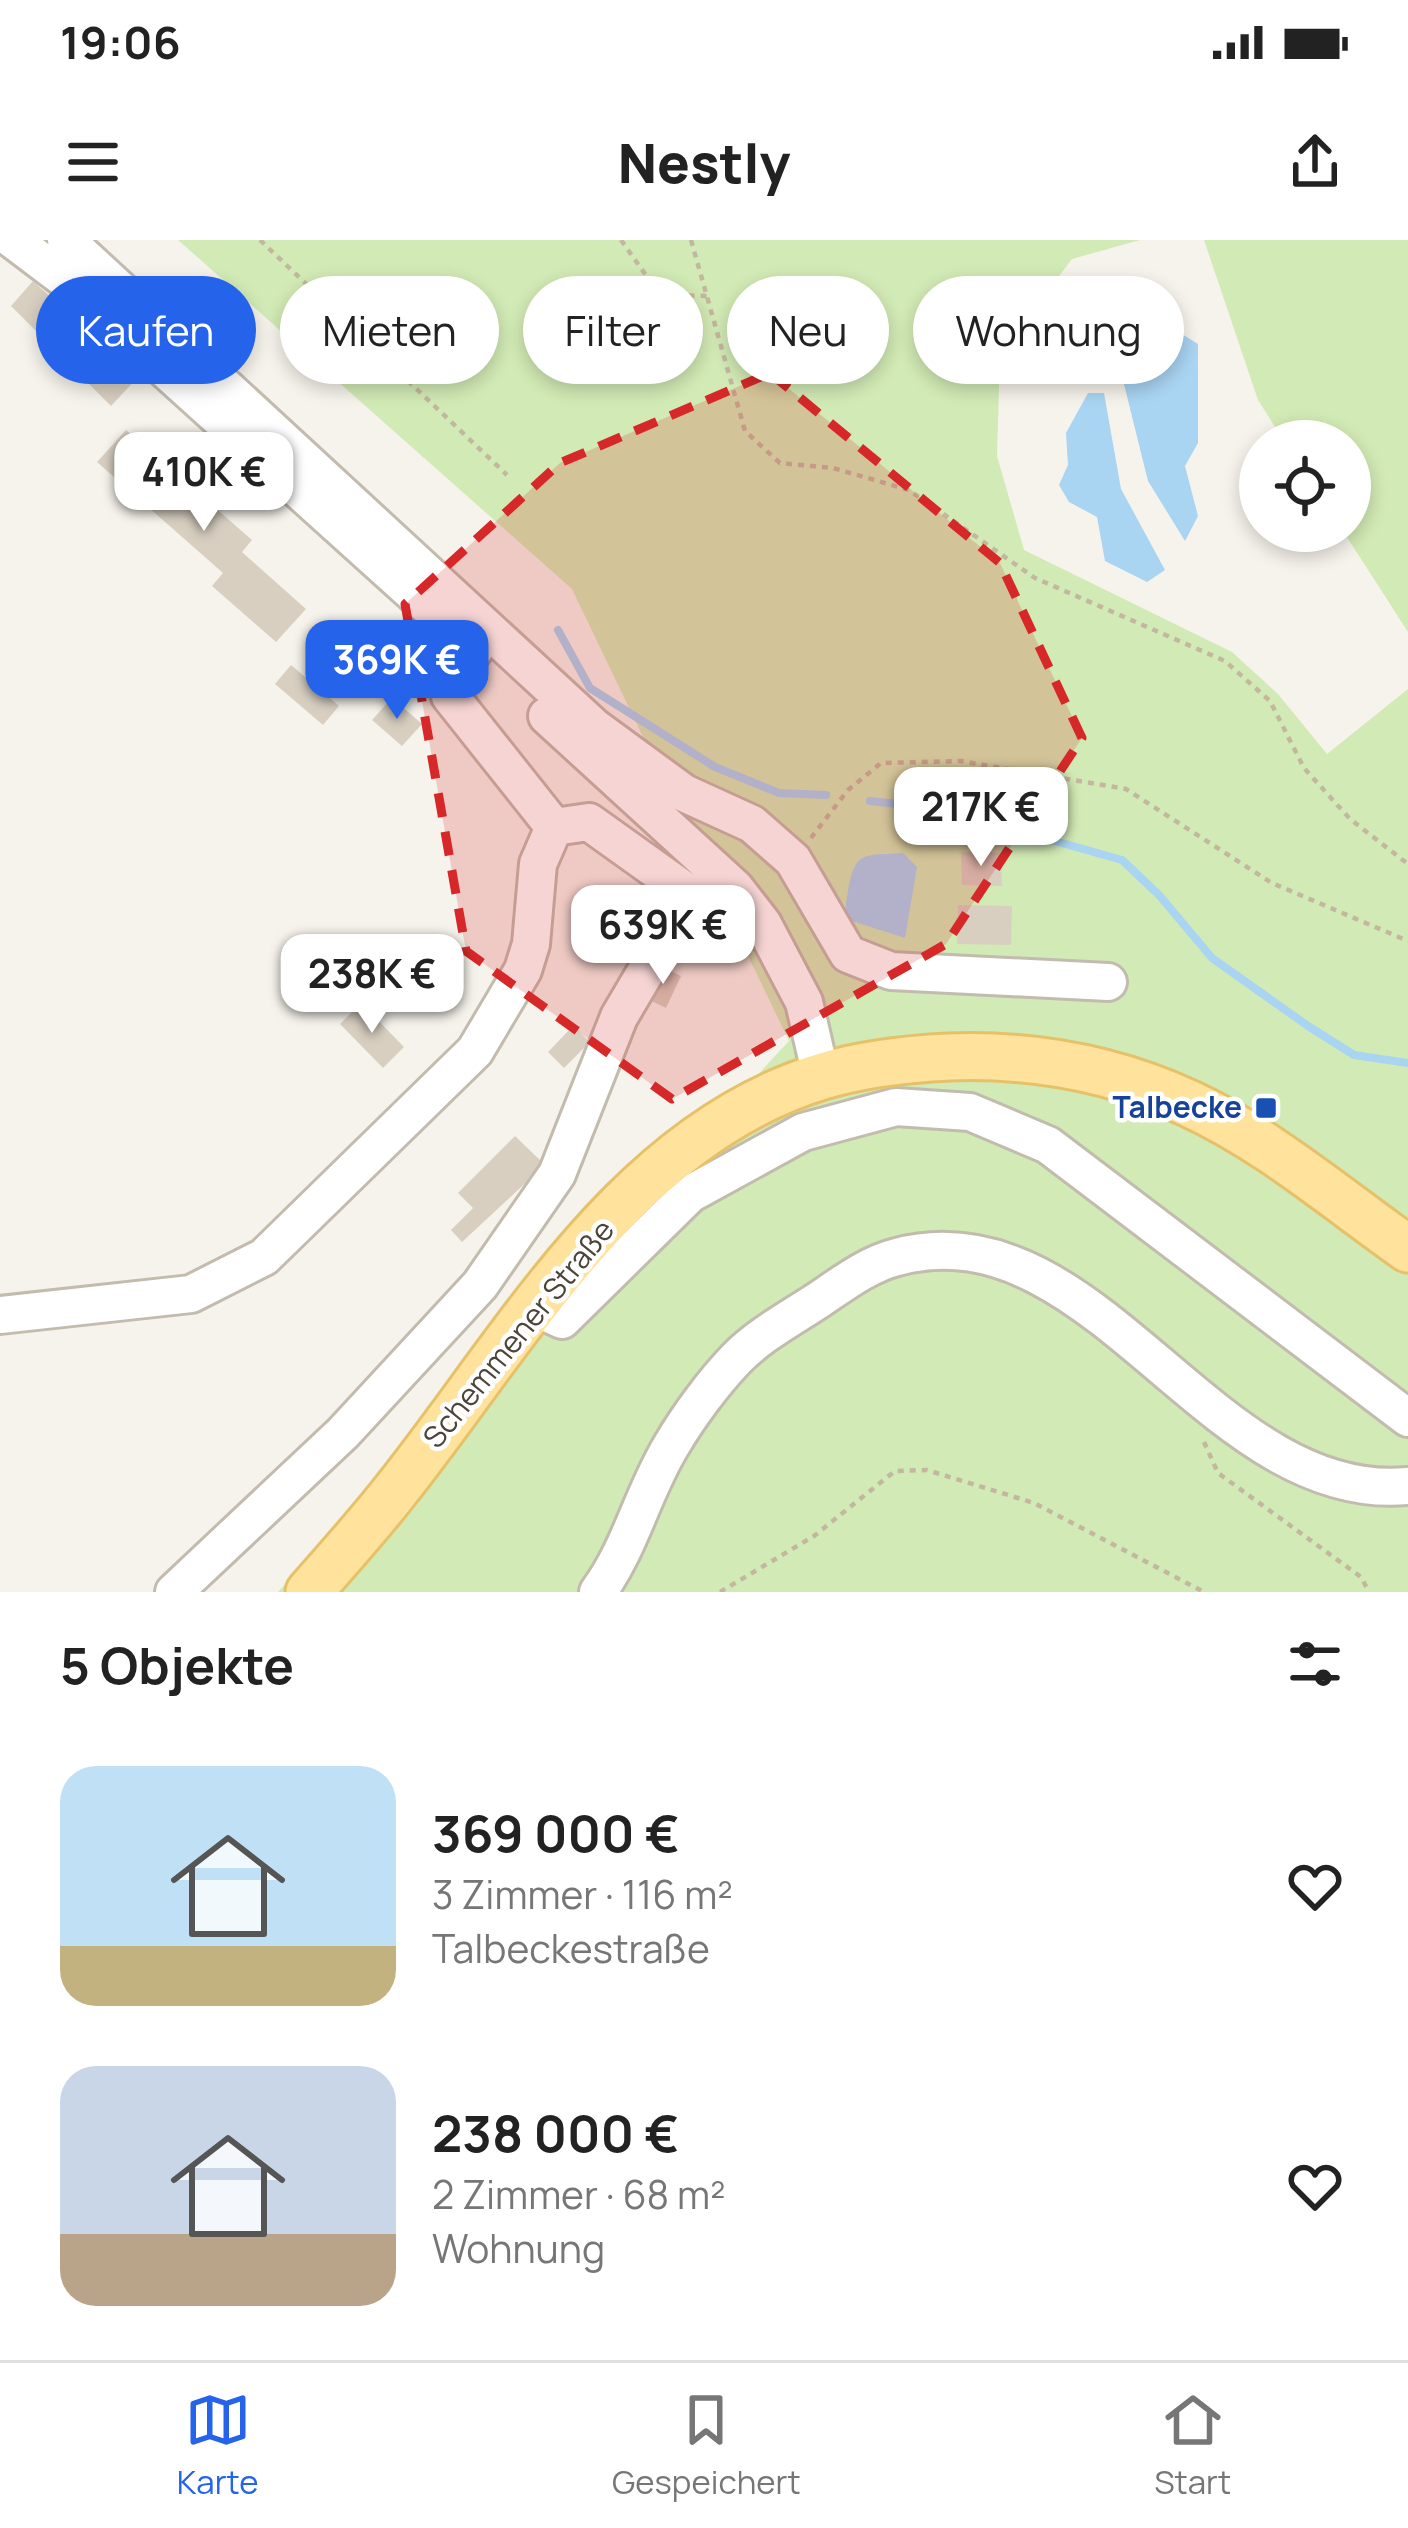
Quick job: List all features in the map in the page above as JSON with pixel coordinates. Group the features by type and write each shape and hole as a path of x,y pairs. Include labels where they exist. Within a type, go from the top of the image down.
{"main road":[{"name":"Schemmener Straße","path":"309,1592 392,1495 534,1307 622,1206 667,1165 743,1111 821,1076 943,1058 1074,1064 1189,1103 1255,1141 1408,1249"}],"street":[{"path":"14,240 66,280 735,887 763,924 804,1002 821,1076"},
{"path":"66,240 594,727 684,793 752,824 794,860 848,954 891,971 1108,982"},
{"path":"475,650 455,675 450,696 554,827"},
{"path":"554,827 589,822 691,895 735,887"},
{"path":"0,1316 191,1294 264,1257 475,1051 524,970 538,864 554,827"},
{"path":"174,1592 343,1433 480,1285 557,1174 619,1016 691,895"},
{"path":"534,1307 562,1320 690,1194 803,1132 896,1107 970,1112 1048,1144 1408,1418"},
{"path":"598,1592 622,1559 670,1447 738,1357 852,1277 897,1256 963,1252 1006,1261 1144,1348 1233,1429 1331,1477 1375,1489 1408,1486"}],"path":[{"path":"260,240 507,475"},
{"path":"621,240 660,295 711,296"},
{"path":"691,240 711,296 745,431 780,464 833,468 909,490 1034,578 1225,661 1270,701 1304,768 1350,819 1406,862"},
{"path":"794,860 848,790 881,763 961,761 1126,790 1272,883 1408,941"},
{"path":"1203,1406 1200,1433 1218,1473 1360,1577 1369,1592"},
{"path":"720,1592 814,1536 896,1471 926,1470 1034,1503 1204,1592"}],"highlighted area":[{"path":"770,373 1000,563 1082,738 946,944 672,1099 466,951 405,604 560,463"}],"green space":[{"path":"178,240 1140,240 1072,259 1059,276 913,276 913,384 999,384 997,456 1024,550 1232,652 1278,694 1327,754 1408,689 1408,1592 278,1592 789,1041 572,589 341,384 499,384 499,276 280,276 280,330 256,309 256,276 219,276"},
{"path":"1204,240 1408,240 1408,632 1357,552 1371,552 1371,420 1271,420 1258,400"}],"water":[{"path":"1184,335 1198,344 1198,443 1185,466 1198,516 1185,541 1148,481 1124,384 1184,384"},
{"path":"1088,393 1104,393 1121,489 1165,570 1147,582 1105,561 1097,517 1069,502 1059,485 1068,465 1066,433"},
{"path":"903,853 917,867 905,938 849,920 847,899 858,861 871,855"}],"building":[{"path":"33,281 36,284 36,331 11,306"},
{"path":"89,384 131,384 111,406"},
{"path":"126,430 252,540 242,552 306,609 276,642 212,586 223,573 97,462"},
{"path":"291,665 339,706 323,725 275,684"},
{"path":"392,698 422,724 402,746 372,720"},
{"path":"961,852 1001,853 1002,886 962,885"},
{"path":"958,905 1012,906 1011,945 957,944"},
{"path":"662,967 681,976 666,1008 643,997"},
{"path":"361,1003 404,1047 383,1068 340,1024"},
{"path":"573,1026 590,1042 564,1068 548,1052"},
{"path":"515,1136 545,1165 462,1242 451,1230 473,1208 458,1193"}],"waterway":[{"name":"Talbecke","path":"558,630 590,688 715,767 779,793 826,795"},
{"name":"Talbecke","path":"870,801 941,809 1122,860 1212,958 1354,1055 1408,1063"}],"place":[{"name":"Talbecke","path":"1266,1108"}]}
